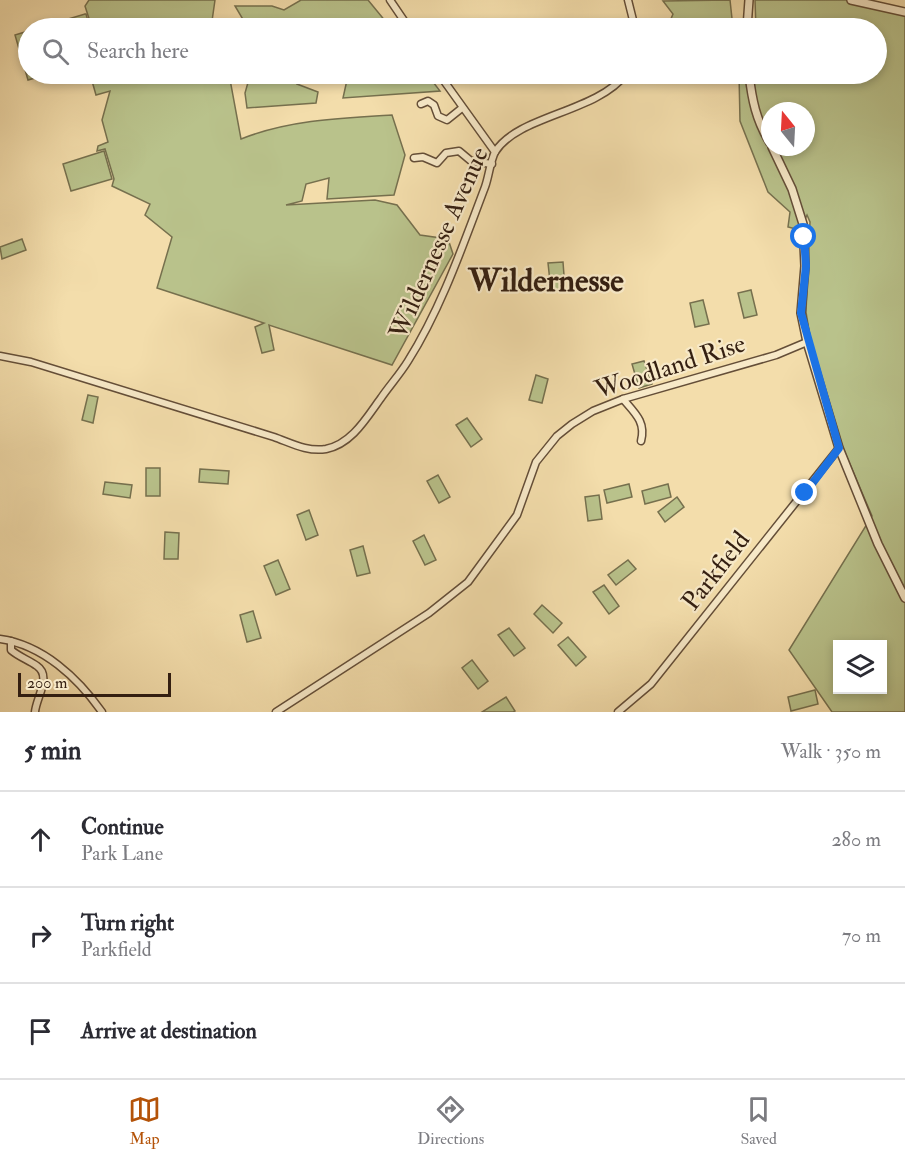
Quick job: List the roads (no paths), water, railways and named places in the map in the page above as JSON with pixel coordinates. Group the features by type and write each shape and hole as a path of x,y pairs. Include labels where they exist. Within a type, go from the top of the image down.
{"street":[{"path":"390,0 402,18"},
{"path":"628,0 632,18"},
{"path":"748,18 749,0"},
{"path":"851,0 905,12"},
{"path":"446,84 495,152"},
{"name":"Wildernesse Avenue","path":"0,356 31,362 306,449 328,448 352,435 408,361 450,273 495,152 511,137 532,125 603,94 617,84"},
{"path":"750,84 752,103 761,127"},
{"path":"421,104 428,101 434,105 438,116 447,120 462,108"},
{"path":"414,158 423,157 437,163 446,153 459,151 471,161 492,164"},
{"path":"776,156 792,189 804,224 806,266 801,313 807,342 839,448 878,544 905,598"},
{"name":"Woodland Rise","path":"276,712 429,613 468,582 517,515 536,462 572,424 593,411 623,399 776,355 807,342"},
{"path":"623,399 638,416 644,429 641,441"},
{"name":"Parkfield","path":"618,712 651,684 839,448"},
{"path":"0,639 11,641 42,654 73,678 102,712"},
{"path":"11,641 11,650 43,672 44,680 36,699 35,712"}],"district":[{"name":"Wildernesse","path":"546,281"}]}
